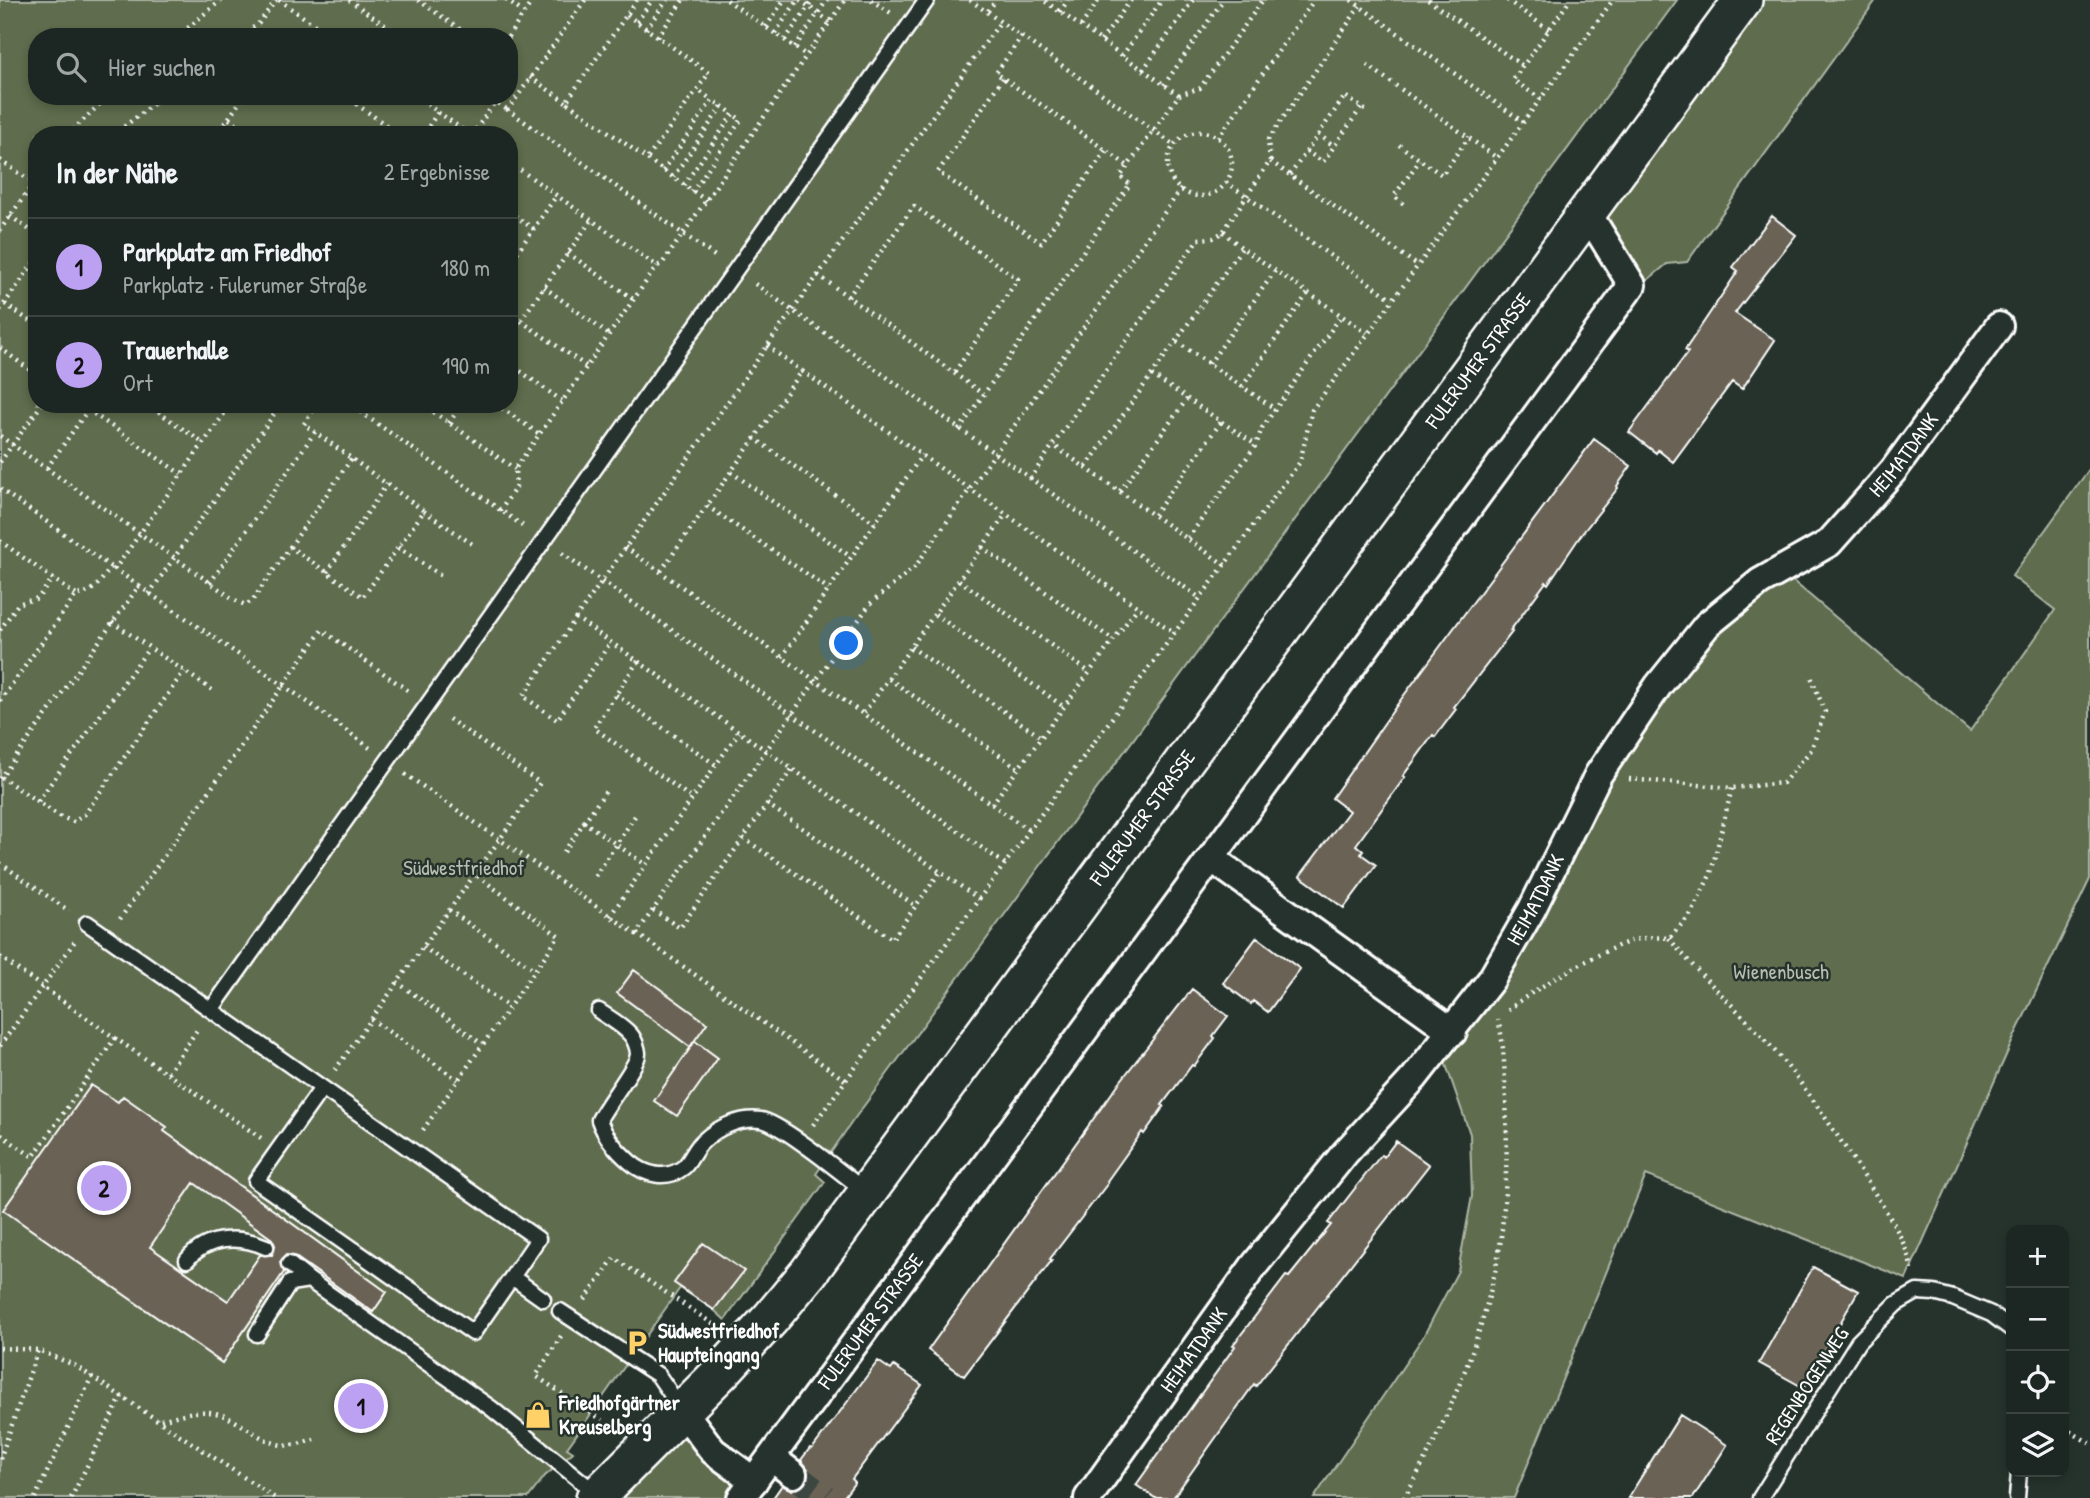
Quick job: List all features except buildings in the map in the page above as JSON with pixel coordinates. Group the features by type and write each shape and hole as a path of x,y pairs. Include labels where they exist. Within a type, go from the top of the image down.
{"main road":[{"name":"FULERUMER STRASSE","path":"596,1497 684,1411 771,1318 809,1272 1743,0"}],"street":[{"name":"FULERUMER STRASSE","path":"684,1411 713,1451 748,1489 1632,285 1587,212"},
{"name":"HEIMATDANK","path":"1088,1498 1253,1267 1345,1153 1414,1079 1453,1032 1491,980 1532,909 1598,775 1658,686 1707,625 1760,582 1829,543 1893,471 1999,326"},
{"path":"1211,858 1453,1032"},
{"path":"772,1458 793,1474"}],"lane":[{"path":"211,1010 927,0"},
{"path":"87,923 538,1239 473,1333 256,1181 322,1088"},
{"path":"599,1011 631,1034 636,1044 638,1055 633,1066 599,1120 603,1133 636,1167 655,1175 673,1174 685,1166 701,1142 718,1130 741,1120 764,1120 867,1193"},
{"path":"187,1260 201,1247 220,1239 257,1242 266,1247"},
{"path":"289,1264 491,1408 596,1497"},
{"path":"512,1277 543,1299"},
{"path":"257,1334 290,1283 309,1280"},
{"path":"1917,1292 1953,1298 1991,1314 2006,1325"},
{"name":"REGENBOGENWEG","path":"1760,1498 1858,1342 1896,1304 1917,1292"},
{"path":"560,1311 658,1375 684,1411"},
{"path":"2017,1498 2019,1477"}],"path":[{"path":"188,28 221,0"},
{"path":"253,28 278,0 319,28"},
{"path":"349,0 389,28"},
{"path":"418,0 458,28"},
{"path":"506,0 524,13"},
{"path":"515,28 533,0"},
{"path":"518,95 585,0"},
{"path":"566,102 637,0"},
{"path":"637,22 652,0"},
{"path":"646,29 667,0"},
{"path":"658,37 683,0"},
{"path":"727,0 806,55"},
{"path":"766,27 784,0"},
{"path":"775,33 799,0 830,22"},
{"path":"785,40 813,0"},
{"path":"795,47 827,0"},
{"path":"500,511 516,487 514,469 633,299 684,234 845,0"},
{"path":"970,0 1174,145"},
{"path":"988,11 996,0"},
{"path":"1043,0 1179,95"},
{"path":"1060,12 1068,0"},
{"path":"1081,26 1100,0"},
{"path":"1101,41 1131,0"},
{"path":"1122,56 1162,0"},
{"path":"1143,71 1193,0"},
{"path":"1164,85 1223,0"},
{"path":"959,429 1130,184 1120,177 1179,95 1200,88 1263,0"},
{"path":"1218,138 1314,0"},
{"path":"1351,0 1523,122"},
{"path":"1428,0 1523,66"},
{"path":"1507,0 1549,30"},
{"path":"1541,99 1513,80 1570,0"},
{"path":"800,1143 1300,462 1312,410 1614,0"},
{"path":"1030,479 1198,239 1213,238 1223,232 1270,161 1268,140 1360,6"},
{"path":"627,15 709,73 648,159"},
{"path":"611,642 557,720 523,695 767,346 1001,21"},
{"path":"1022,36 996,73 1128,166"},
{"path":"1367,65 1497,158"},
{"path":"530,77 707,201"},
{"path":"1003,78 938,172 1041,243 1106,150"},
{"path":"692,192 741,120 697,89"},
{"path":"1290,175 1345,96 1368,112"},
{"path":"663,171 712,100"},
{"path":"77,126 99,105"},
{"path":"125,126 152,105"},
{"path":"224,126 238,105"},
{"path":"358,105 387,126"},
{"path":"428,105 458,126"},
{"path":"478,126 493,105"},
{"path":"500,105 1200,598"},
{"path":"508,110 511,105"},
{"path":"673,177 722,106"},
{"path":"1306,152 1323,162 1361,108"},
{"path":"429,126 438,112"},
{"path":"684,185 733,114"},
{"path":"229,119 239,126"},
{"path":"1190,133 1209,133 1218,138 1230,153 1230,173 1226,182 1210,194 1200,195 1181,190 1169,174 1169,154 1174,145 1190,133"},
{"path":"1318,134 1334,146"},
{"path":"1399,145 1441,175 1469,137"},
{"path":"0,160 28,177"},
{"path":"1403,204 1394,196 1420,160"},
{"path":"1270,161 1417,265"},
{"path":"518,168 657,266"},
{"path":"1226,182 1392,299"},
{"path":"636,934 870,604 915,567 1181,190"},
{"path":"0,230 28,192"},
{"path":"518,251 557,195"},
{"path":"848,297 914,206 1018,279 954,373"},
{"path":"10,216 28,229"},
{"path":"518,218 534,229"},
{"path":"518,325 592,219"},
{"path":"1223,232 1242,248 1367,333"},
{"path":"1086,468 1242,248"},
{"path":"568,253 633,299"},
{"path":"0,310 28,271"},
{"path":"1209,364 1275,271"},
{"path":"818,275 984,394"},
{"path":"544,287 608,334"},
{"path":"1242,387 1308,293"},
{"path":"5,304 28,320"},
{"path":"1188,538 1256,445 1262,428 1341,316"},
{"path":"521,321 586,366"},
{"path":"1177,342 1275,409"},
{"path":"767,346 1175,633"},
{"path":"0,348 28,368"},
{"path":"518,369 562,401"},
{"path":"661,571 802,371"},
{"path":"1152,375 1256,445"},
{"path":"1120,491 1187,398"},
{"path":"0,462 35,413"},
{"path":"47,468 86,413"},
{"path":"92,413 181,474"},
{"path":"160,413 203,443"},
{"path":"0,541 76,595 86,594 113,568 225,413"},
{"path":"149,594 275,413"},
{"path":"311,413 304,424 475,546"},
{"path":"362,413 1005,864"},
{"path":"435,413 514,469"},
{"path":"449,423 456,413"},
{"path":"509,413 538,434"},
{"path":"1154,514 1221,422"},
{"path":"210,583 315,432"},
{"path":"0,436 245,605 252,601 352,458"},
{"path":"754,438 875,523"},
{"path":"1054,445 1225,565"},
{"path":"782,657 922,454"},
{"path":"731,472 851,557"},
{"path":"327,572 387,484"},
{"path":"0,489 845,1080"},
{"path":"707,506 829,589"},
{"path":"290,547 363,597 424,511"},
{"path":"864,713 1006,514"},
{"path":"398,547 444,578"},
{"path":"625,547 1030,831"},
{"path":"982,547 1113,640"},
{"path":"0,630 18,604 37,598 53,579"},
{"path":"959,580 1090,672"},
{"path":"139,586 1,778 74,822 85,814 184,671"},
{"path":"0,701 76,595"},
{"path":"992,804 1138,607"},
{"path":"934,614 1064,707"},
{"path":"576,618 979,899"},
{"path":"112,622 215,692"},
{"path":"911,647 1041,737"},
{"path":"38,801 149,648"},
{"path":"638,661 594,728 693,799"},
{"path":"1598,775 1732,788 1783,783 1811,750 1825,712 1810,674"},
{"path":"888,679 1018,768"},
{"path":"616,695 716,765"},
{"path":"610,916 740,732"},
{"path":"653,910 680,928 792,769"},
{"path":"1405,1498 1433,1449 1481,1326 1500,1239 1507,1132 1502,1038 1498,1020 1510,1008 1603,953 1632,941 1669,937 1692,912 1710,873 1732,788"},
{"path":"564,852 606,790"},
{"path":"767,804 916,906"},
{"path":"595,876 637,813"},
{"path":"584,822 646,865"},
{"path":"743,838 892,939 940,872"},
{"path":"0,863 87,923 0,1046"},
{"path":"410,1149 559,936 475,874"},
{"path":"449,910 535,970"},
{"path":"1669,937 1694,969 1748,1021 1800,1082 1847,1150 1902,1238 1909,1255 1917,1292"},
{"path":"423,947 509,1007"},
{"path":"0,957 278,1150"},
{"path":"397,982 482,1044"},
{"path":"168,1073 211,1010"},
{"path":"371,1019 458,1080"},
{"path":"0,1134 35,1158 115,1038"},
{"path":"75,1096 80,1101"},
{"path":"0,1348 38,1350 74,1365 274,1498"},
{"path":"0,1459 38,1350"},
{"path":"35,1498 92,1376"},
{"path":"71,1498 122,1396"},
{"path":"160,1421 193,1411 218,1413 240,1422 274,1444 291,1446 314,1439"},
{"path":"2069,1431 2090,1443"}],"green space":[{"name":"Südwestfriedhof","path":"0,0 1677,0 852,1122 816,1174 825,1182 725,1320 680,1288 567,1448 573,1452 545,1476 528,1498 0,1498"},
{"path":"1761,0 1876,0 1687,262 1667,264 1638,288 1598,220"},
{"name":"Wienenbusch","path":"2090,468 2090,879 2016,1033 1906,1279 1646,1175 1514,1498 1314,1498 1423,1337 1458,1271 1472,1196 1470,1134 1444,1059 1483,1012 1538,928 1635,734 1715,629 1787,576 1970,731 2055,610 2012,576"},
{"path":"686,1427 746,1485 736,1498 616,1498"}],"tunnel":[{"path":"793,1474 825,1498"}],"place":[{"name":"Trauerhalle","path":"104,1188"},
{"name":"Südwestfriedhof Haupteingang","path":"637,1343"},
{"name":"Parkplatz am Friedhof","path":"361,1406"},
{"name":"Friedhofgärtner Kreuselberg","path":"538,1415"}]}
